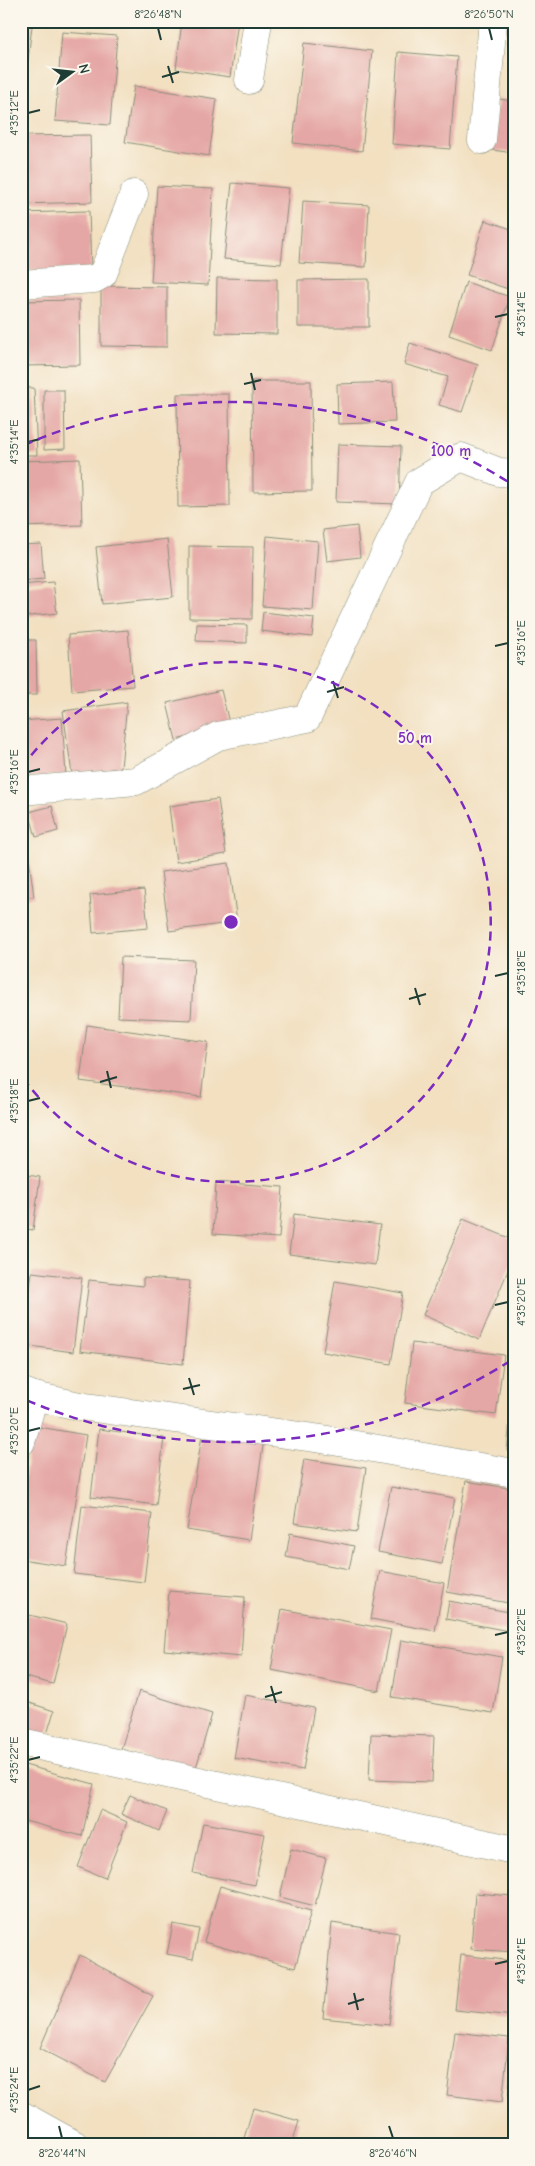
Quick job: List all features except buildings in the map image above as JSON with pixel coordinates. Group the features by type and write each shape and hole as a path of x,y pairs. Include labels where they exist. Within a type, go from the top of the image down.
{"street":[{"path":"249,80 258,21"},
{"path":"482,140 493,21"},
{"path":"21,284 94,279 103,274 134,194"},
{"path":"21,791 136,781 218,736 307,718 419,482 461,456 499,472 514,473"},
{"path":"21,1442 28,1394 78,1406 322,1439 514,1473"},
{"path":"21,1742 514,1850"},
{"path":"21,2115 75,2145"}]}
